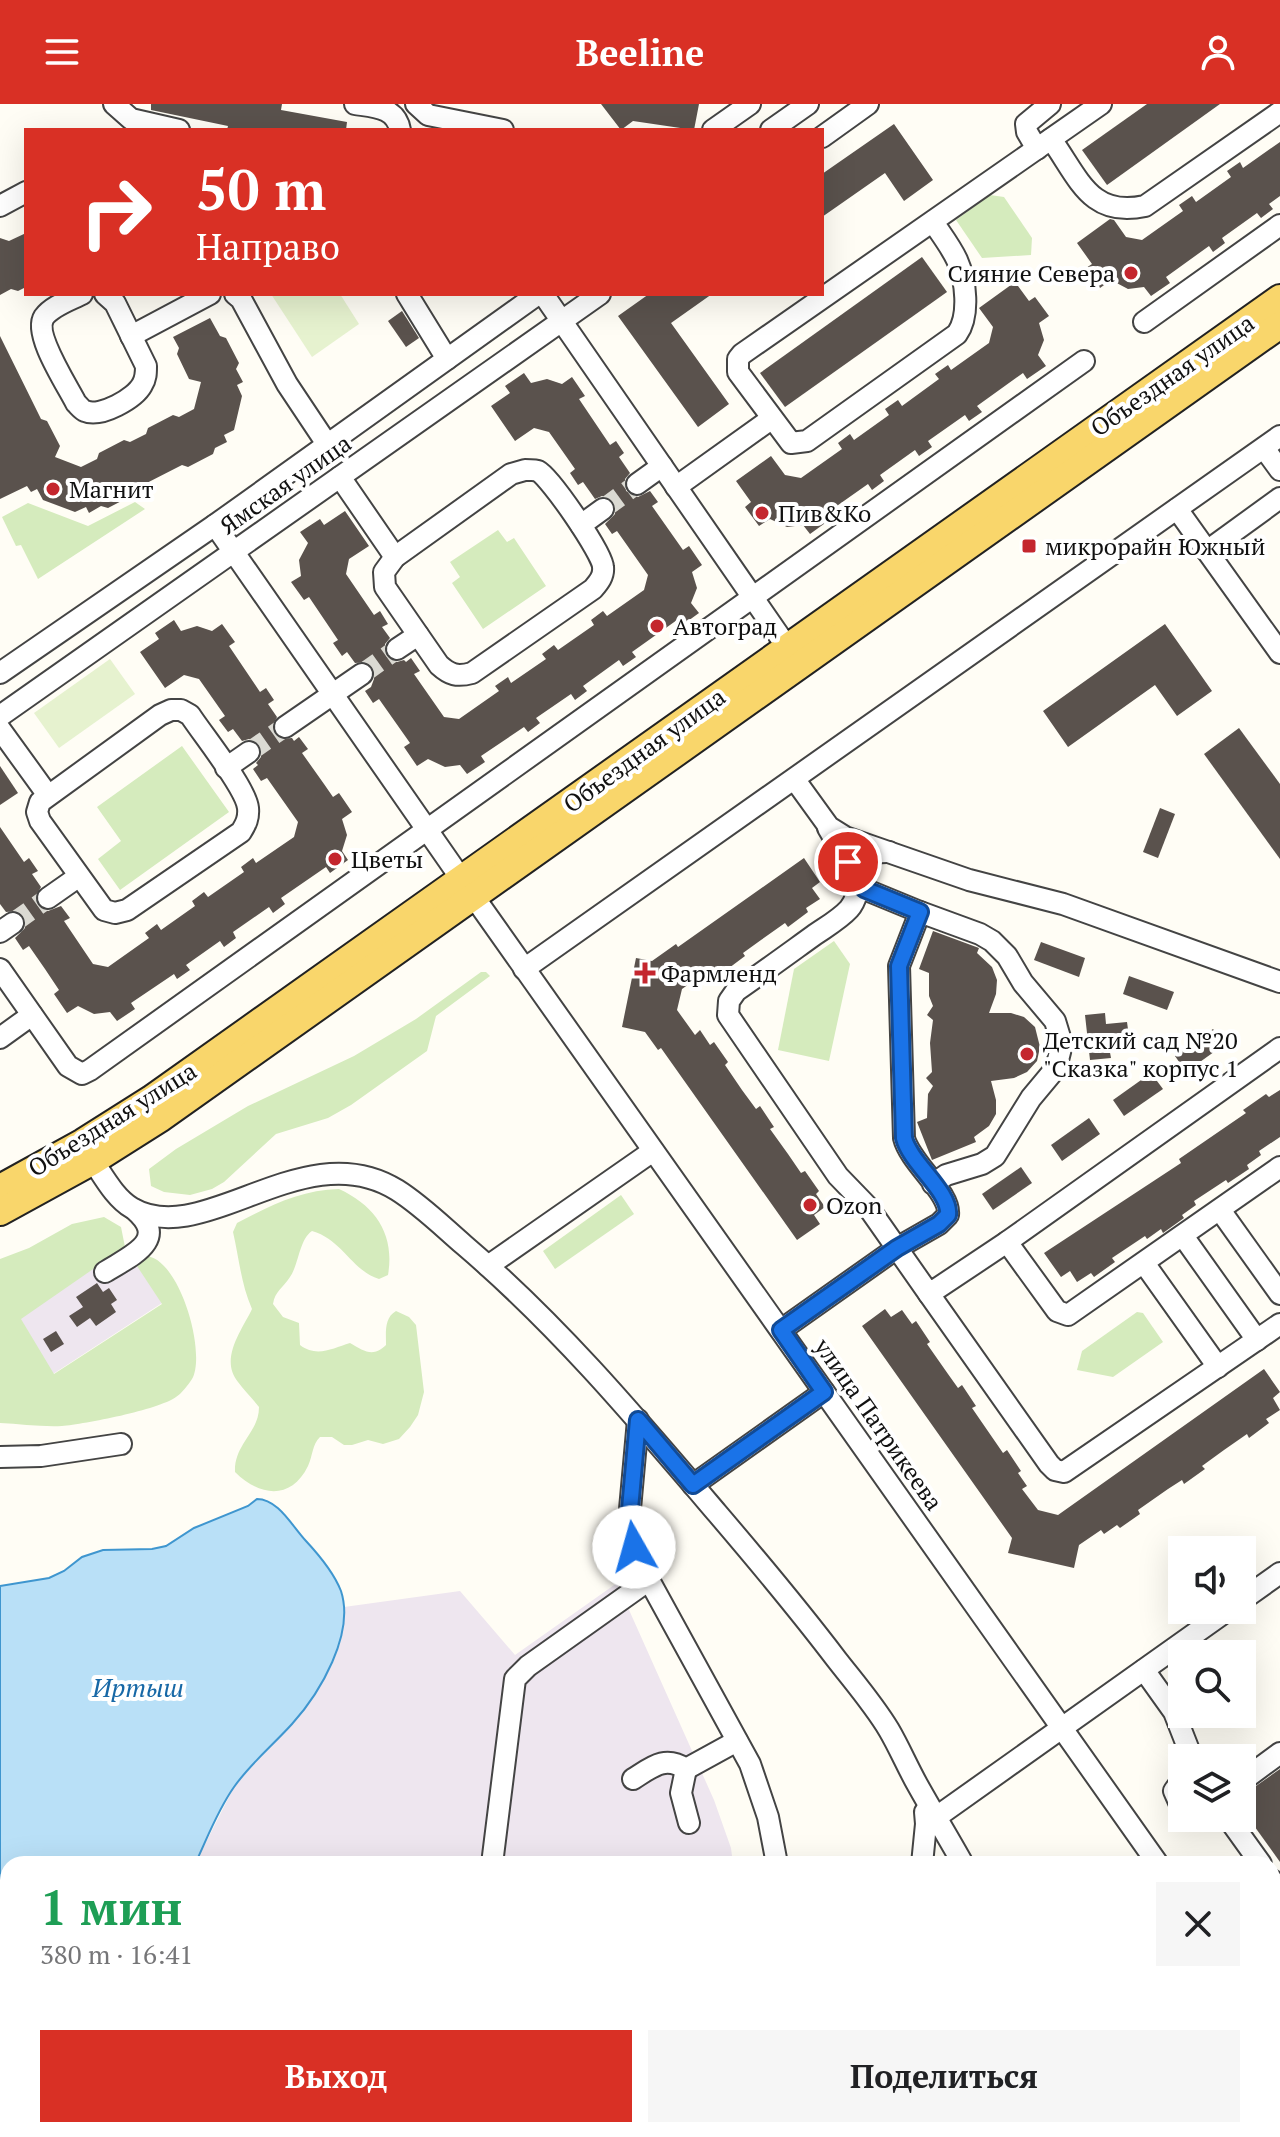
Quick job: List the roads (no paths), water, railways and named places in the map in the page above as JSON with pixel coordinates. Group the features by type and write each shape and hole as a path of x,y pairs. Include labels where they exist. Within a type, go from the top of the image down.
{"main road":[{"name":"Объездная улица","path":"0,1188 161,1118 468,888 793,656 1280,298"},
{"name":"Объездная улица","path":"793,656 1280,325"},
{"name":"Объездная улица","path":"0,1212 88,1152"}],"street":[{"path":"114,104 131,119 170,128"},
{"path":"355,104 389,111 397,119 399,128"},
{"path":"416,104 428,115 493,128"},
{"path":"716,128 750,104"},
{"path":"824,136 868,104"},
{"path":"1050,104 1026,124 1027,132 1044,144 1101,204 1118,210 1145,206 1280,112"},
{"path":"933,222 961,269 965,317 957,334 807,441 791,443 738,372 738,359 1044,144 1101,104"},
{"path":"774,128 804,105"},
{"path":"0,206 24,193"},
{"path":"1144,322 1280,225"},
{"path":"78,296 51,310 41,325 41,334 76,403 83,411 100,412 135,394 147,376 146,366 115,303 107,296"},
{"path":"131,336 206,296"},
{"path":"237,296 292,393 327,444"},
{"path":"408,296 447,359"},
{"name":"Ямская улица","path":"0,673 538,296"},
{"path":"543,296 793,656"},
{"name":"Ямская улица","path":"0,716 597,296"},
{"path":"0,969 68,1066 82,1074 90,1070 1084,361"},
{"path":"676,487 771,419"},
{"path":"524,969 1272,442 1280,470"},
{"path":"637,484 662,466"},
{"path":"537,470 581,525 601,555 603,568 601,580 593,589 472,673 459,676 449,674 439,665 382,580 388,564 395,557 511,474 537,470"},
{"path":"340,477 395,557"},
{"path":"1207,551 1280,498"},
{"path":"581,525 603,509"},
{"path":"1177,509 1280,653"},
{"name":"улица Патрикеева","path":"215,525 524,969 1152,1856"},
{"path":"397,649 418,635"},
{"path":"285,727 362,674"},
{"path":"181,710 190,715 246,800 249,810 247,823 241,832 127,910 115,913 104,910 40,821 37,812 47,794 160,715 181,710"},
{"path":"0,729 47,794"},
{"path":"226,768 249,752"},
{"path":"795,780 860,884 869,892 992,941 1007,956 1023,983 1055,1021 1062,1044 1056,1068 1031,1098 995,1156 982,1164 946,1175 933,1184"},
{"path":"822,819 845,837 969,880 1063,904 1280,982"},
{"path":"889,852 875,852 865,859 859,867 860,884 847,911 732,995 728,1015 838,1176 868,1207 1055,1470 1071,1470 1280,1324"},
{"path":"48,898 78,877"},
{"path":"781,1330 948,1215 948,1204 909,1153 904,1138 899,966 920,912"},
{"path":"0,1038 32,1015"},
{"path":"929,1294 1280,1048"},
{"path":"488,1266 653,1151"},
{"path":"88,1152 119,1196 148,1225 150,1233 143,1247 105,1272"},
{"path":"1007,1242 1061,1315 1073,1313 1280,1167"},
{"path":"135,1210 164,1217 187,1216 271,1187 332,1174 365,1176 399,1191 488,1266 564,1339 693,1485 813,1628 888,1728 931,1821 957,1856"},
{"path":"1220,1210 1280,1294"},
{"path":"1183,1236 1257,1340"},
{"path":"1144,1263 1218,1367"},
{"path":"693,1485 824,1392"},
{"path":"638,1420 630,1526 634,1547 750,1764 768,1817 775,1856"},
{"path":"0,1457 41,1456 121,1444"},
{"path":"1256,1590 1280,1573"},
{"path":"493,1856 515,1679 528,1666 649,1580"},
{"path":"924,1856 931,1821 1208,1624"},
{"path":"1144,1670 1174,1712 1187,1744"},
{"path":"689,1823 681,1793 686,1769 737,1741"},
{"path":"1256,1771 1280,1753"},
{"path":"633,1779 659,1763 677,1763 686,1769"},
{"path":"1238,1832 1255,1856"}],"water":[{"name":"Иртыш","path":"257,1499 272,1503 321,1558 341,1591 344,1608 339,1644 324,1680 303,1711 234,1787 199,1856 0,1856 0,1586 49,1578 82,1557 103,1550 166,1546 194,1528 248,1506"}],"tunnel":[{"path":"603,509 637,484"},
{"path":"362,674 397,649"},
{"path":"249,752 285,727"},
{"path":"13,923 48,898"}],"place":[{"name":"Сияние Севера","path":"1131,273"},
{"name":"Магнит","path":"53,489"},
{"name":"Пив&Ко","path":"762,513"},
{"name":"микрорайн Южный","path":"1029,546"},
{"name":"Автоград","path":"657,626"},
{"name":"Цветы","path":"335,859"},
{"name":"Фармленд","path":"645,973"},
{"name":"Детский сад №20 \"Сказка\" корпус 1","path":"1027,1054"},
{"name":"Ozon","path":"810,1205"}]}
